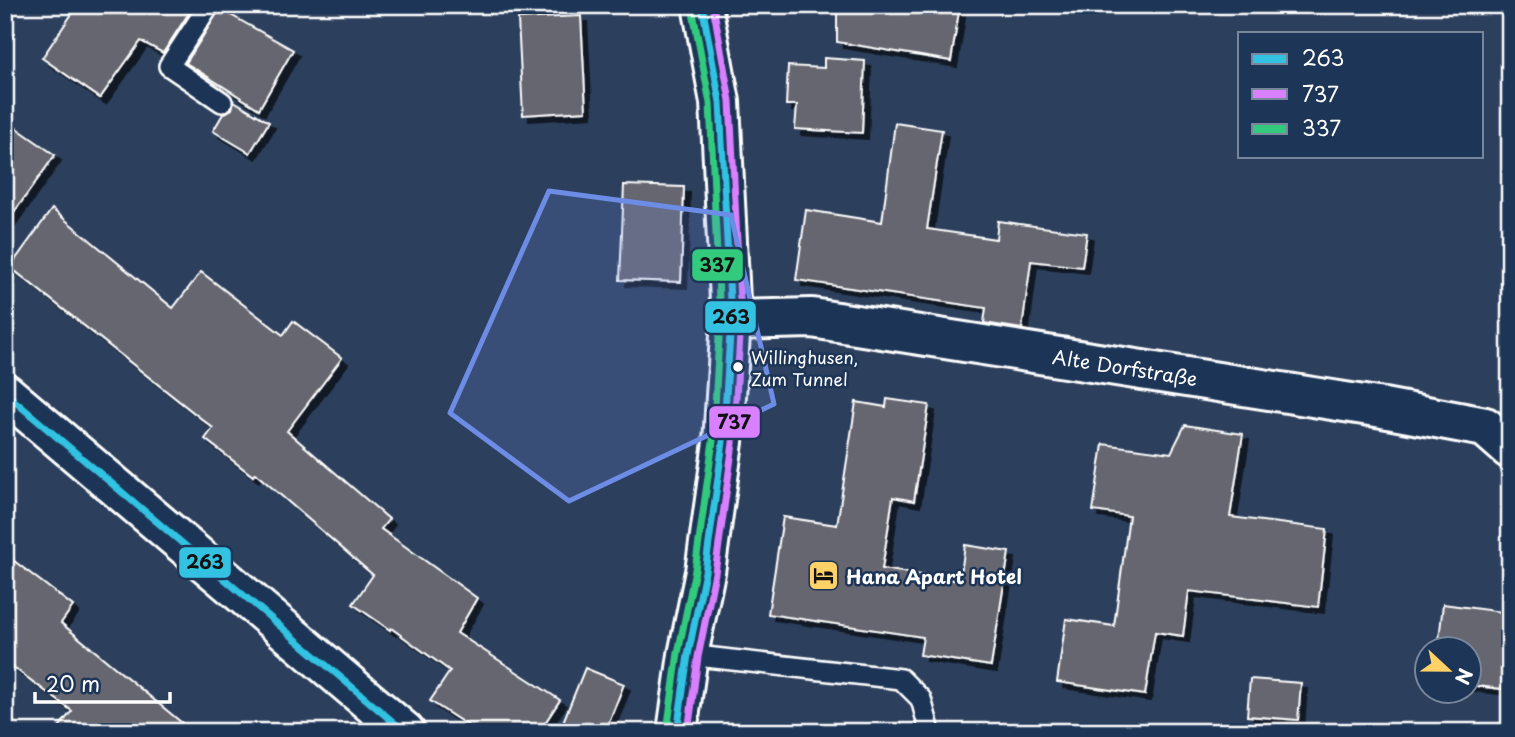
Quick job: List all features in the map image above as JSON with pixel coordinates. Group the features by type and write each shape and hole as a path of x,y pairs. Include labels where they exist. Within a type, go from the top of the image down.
{"street":[{"path":"677,732 688,655 705,572 723,442 731,320 720,102 702,5"},
{"name":"Alte Dorfstraße","path":"731,320 812,318 1383,408 1485,427 1510,449"},
{"path":"5,393 405,732"}],"lane":[{"path":"209,5 169,66 222,102"},
{"path":"688,655 901,679 921,699 930,732"}],"highlighted area":[{"path":"549,191 731,215 774,404 569,501 450,413"}],"building":[{"path":"78,5 194,5 163,53 141,41 100,98 42,58"},
{"path":"837,5 960,5 951,61 837,42"},
{"path":"220,9 293,50 259,109 186,63"},
{"path":"581,16 586,111 523,115 518,19"},
{"path":"824,58 865,61 862,133 795,129 797,105 786,105 788,66 824,68"},
{"path":"234,101 269,122 250,153 213,131 223,114 232,109"},
{"path":"5,120 55,155 5,225"},
{"path":"895,123 942,130 927,229 996,239 998,221 1087,233 1082,267 1031,261 1022,329 984,323 986,308 796,280 806,210 882,222"},
{"path":"624,185 684,187 681,282 620,280"},
{"path":"52,209 173,308 201,272 283,335 293,321 342,358 287,431 389,519 381,529 477,598 457,633 560,700 539,732 478,732 430,701 450,671 353,604 373,575 255,473 253,476 205,439 213,428 10,267"},
{"path":"887,399 929,405 914,501 893,497 882,569 960,581 965,545 1009,552 991,666 920,655 923,637 768,614 783,517 837,525 856,402 886,407"},
{"path":"1185,425 1243,434 1230,517 1327,529 1318,607 1189,591 1183,636 1155,632 1145,695 1057,682 1066,619 1114,626 1129,516 1093,511 1103,444 1171,453"},
{"path":"5,554 73,606 61,623 193,732 55,732 72,711 5,661"},
{"path":"1443,604 1510,613 1510,690 1484,687 1484,636 1439,636"},
{"path":"585,668 624,684 605,732 587,732 563,722"},
{"path":"1250,679 1301,683 1298,720 1247,716"}],"transit line":[{"name":"263","path":"677,732 688,655 705,572 723,442 731,320 720,102 702,5"},
{"name":"737","path":"688,732 698,657 715,573 733,443 741,321 730,101 713,5"},
{"name":"337","path":"667,731 678,653 695,570 713,441 720,320 710,103 692,7"},
{"name":"263","path":"5,393 405,732"}],"place":[{"name":"Willinghusen, Zum Tunnel","path":"738,367"},
{"name":"Hana Apart Hotel","path":"823,576"}]}
